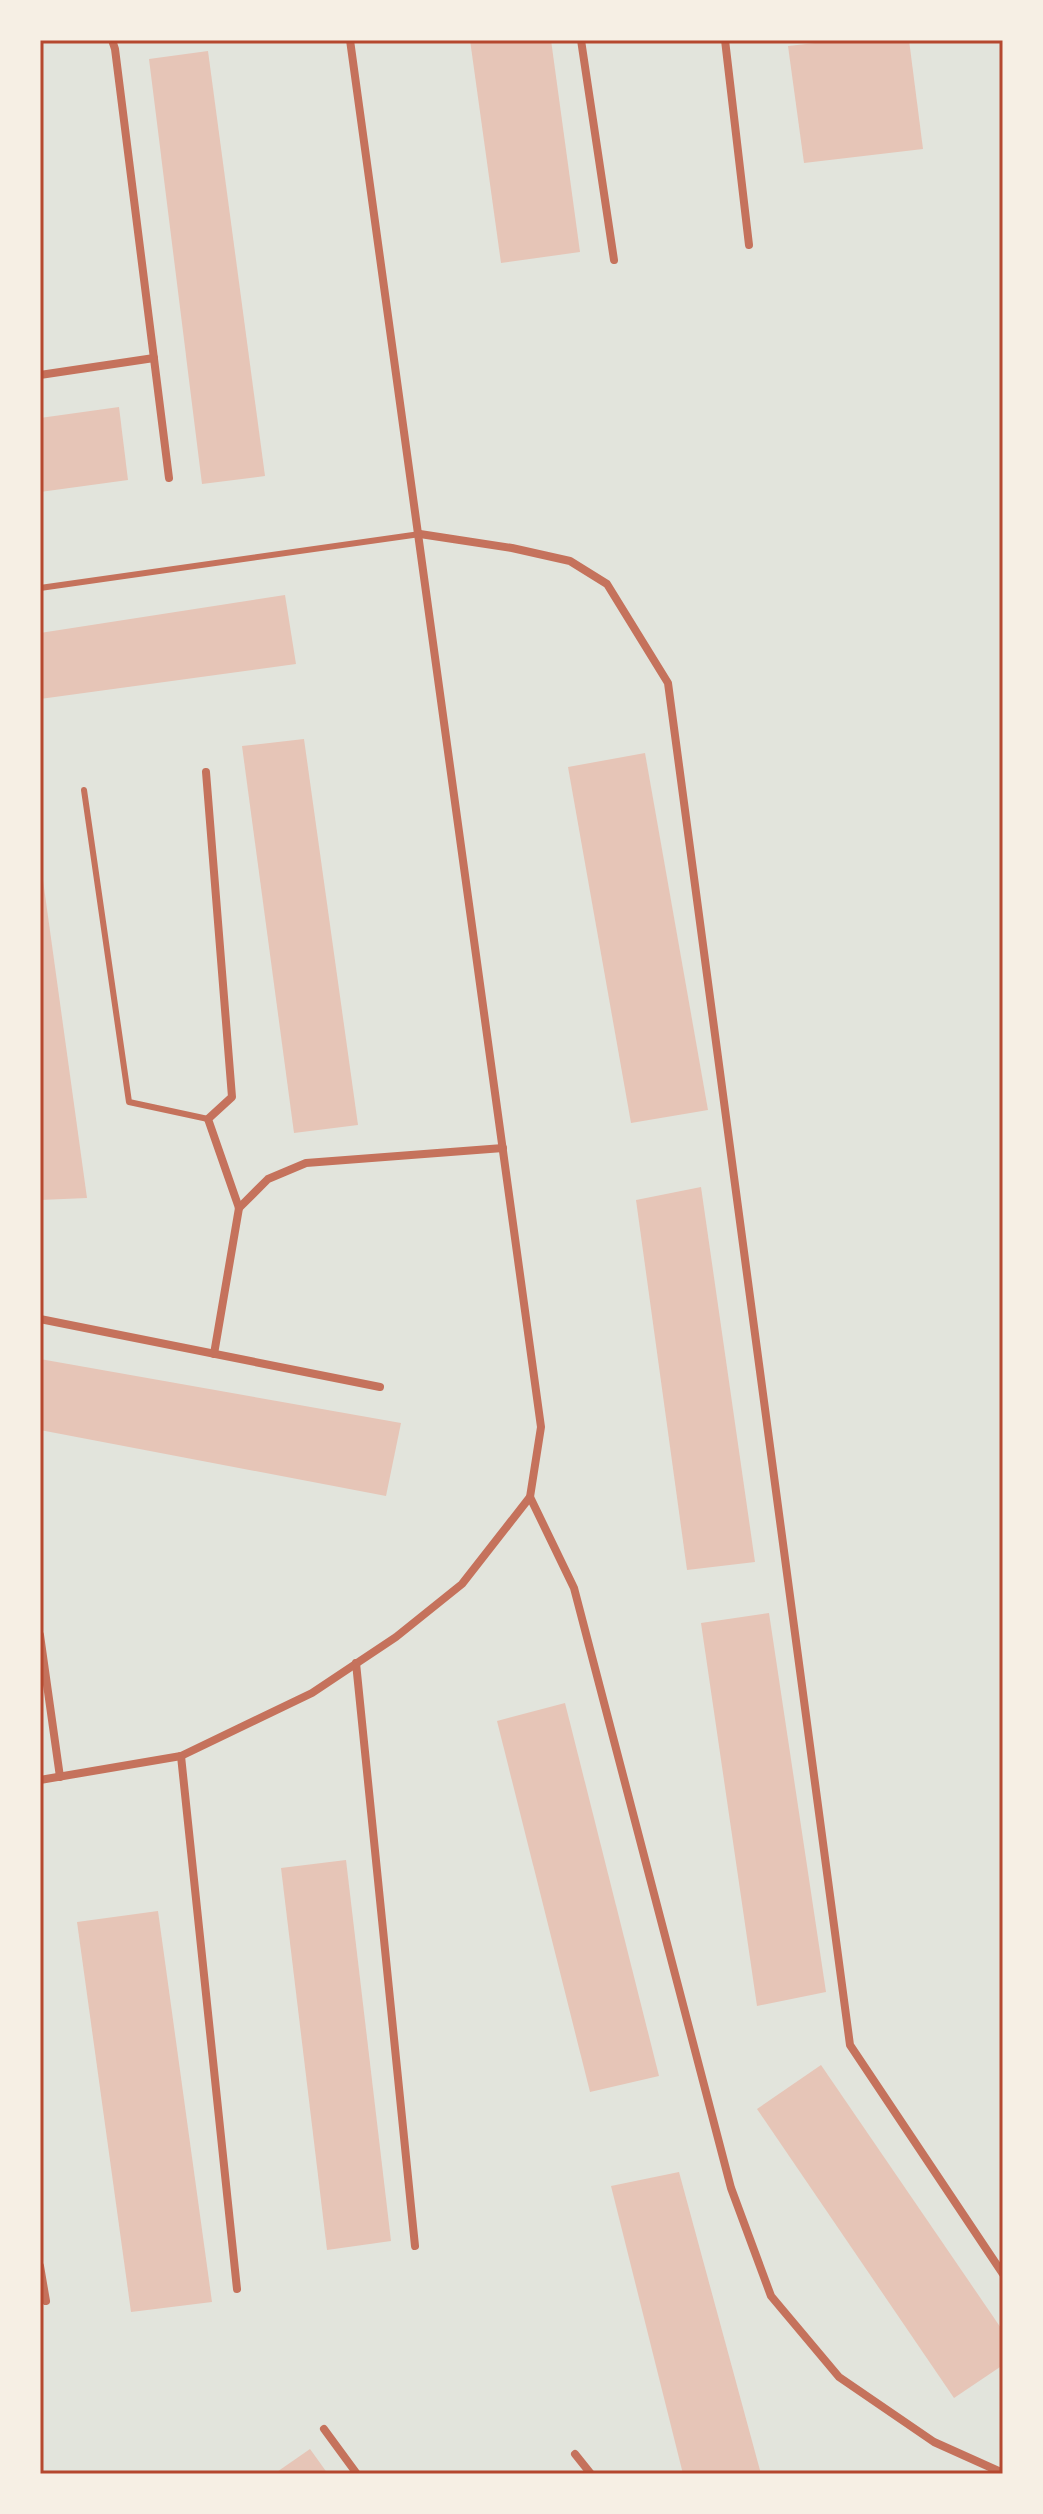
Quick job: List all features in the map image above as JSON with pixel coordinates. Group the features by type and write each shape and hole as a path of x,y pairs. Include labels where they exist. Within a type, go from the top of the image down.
{"street":[{"path":"112,40 169,478"},
{"path":"40,1780 181,1756 312,1693 396,1637 462,1584 530,1497 541,1427 350,40"},
{"path":"581,40 614,260"},
{"path":"725,40 749,245"},
{"path":"40,375 154,358"},
{"path":"420,534 512,548 570,561 607,584 668,683 850,2045 1003,2274"},
{"path":"206,772 232,1097 208,1119 239,1208 214,1354"},
{"path":"239,1208 268,1179 306,1163 503,1148"},
{"path":"40,1319 380,1387"},
{"path":"530,1497 574,1588 731,2188 771,2296 839,2377 934,2442 1003,2473"},
{"path":"40,1635 60,1777"},
{"path":"356,1663 415,2246"},
{"path":"181,1756 237,2289"},
{"path":"40,2266 46,2301"},
{"path":"324,2429 357,2474"},
{"path":"575,2454 591,2474"}],"lane":[{"path":"40,588 420,534"},
{"path":"84,790 129,1102 208,1119"}],"shaded area":[{"path":"40,40 1003,40 1003,2474 40,2474"}],"building":[{"path":"470,40 551,40 580,252 501,263"},
{"path":"842,40 909,40 923,149 804,163 788,46"},
{"path":"208,51 265,476 202,484 149,59"},
{"path":"119,407 128,480 40,492 40,418"},
{"path":"285,595 296,664 40,699 40,633"},
{"path":"304,739 358,1125 294,1133 242,746"},
{"path":"645,753 708,1110 631,1123 568,767"},
{"path":"42,873 87,1198 40,1200"},
{"path":"701,1187 755,1562 687,1570 636,1200"},
{"path":"40,1359 401,1423 386,1496 40,1430"},
{"path":"769,1613 826,1992 757,2006 701,1623"},
{"path":"565,1703 659,2076 590,2092 497,1721"},
{"path":"346,1860 391,2241 327,2250 281,1868"},
{"path":"158,1911 212,2302 131,2312 77,1922"},
{"path":"821,2065 1003,2331 1003,2365 954,2398 757,2109"},
{"path":"679,2172 761,2474 683,2474 611,2186"},
{"path":"310,2449 328,2474 274,2474"}]}
